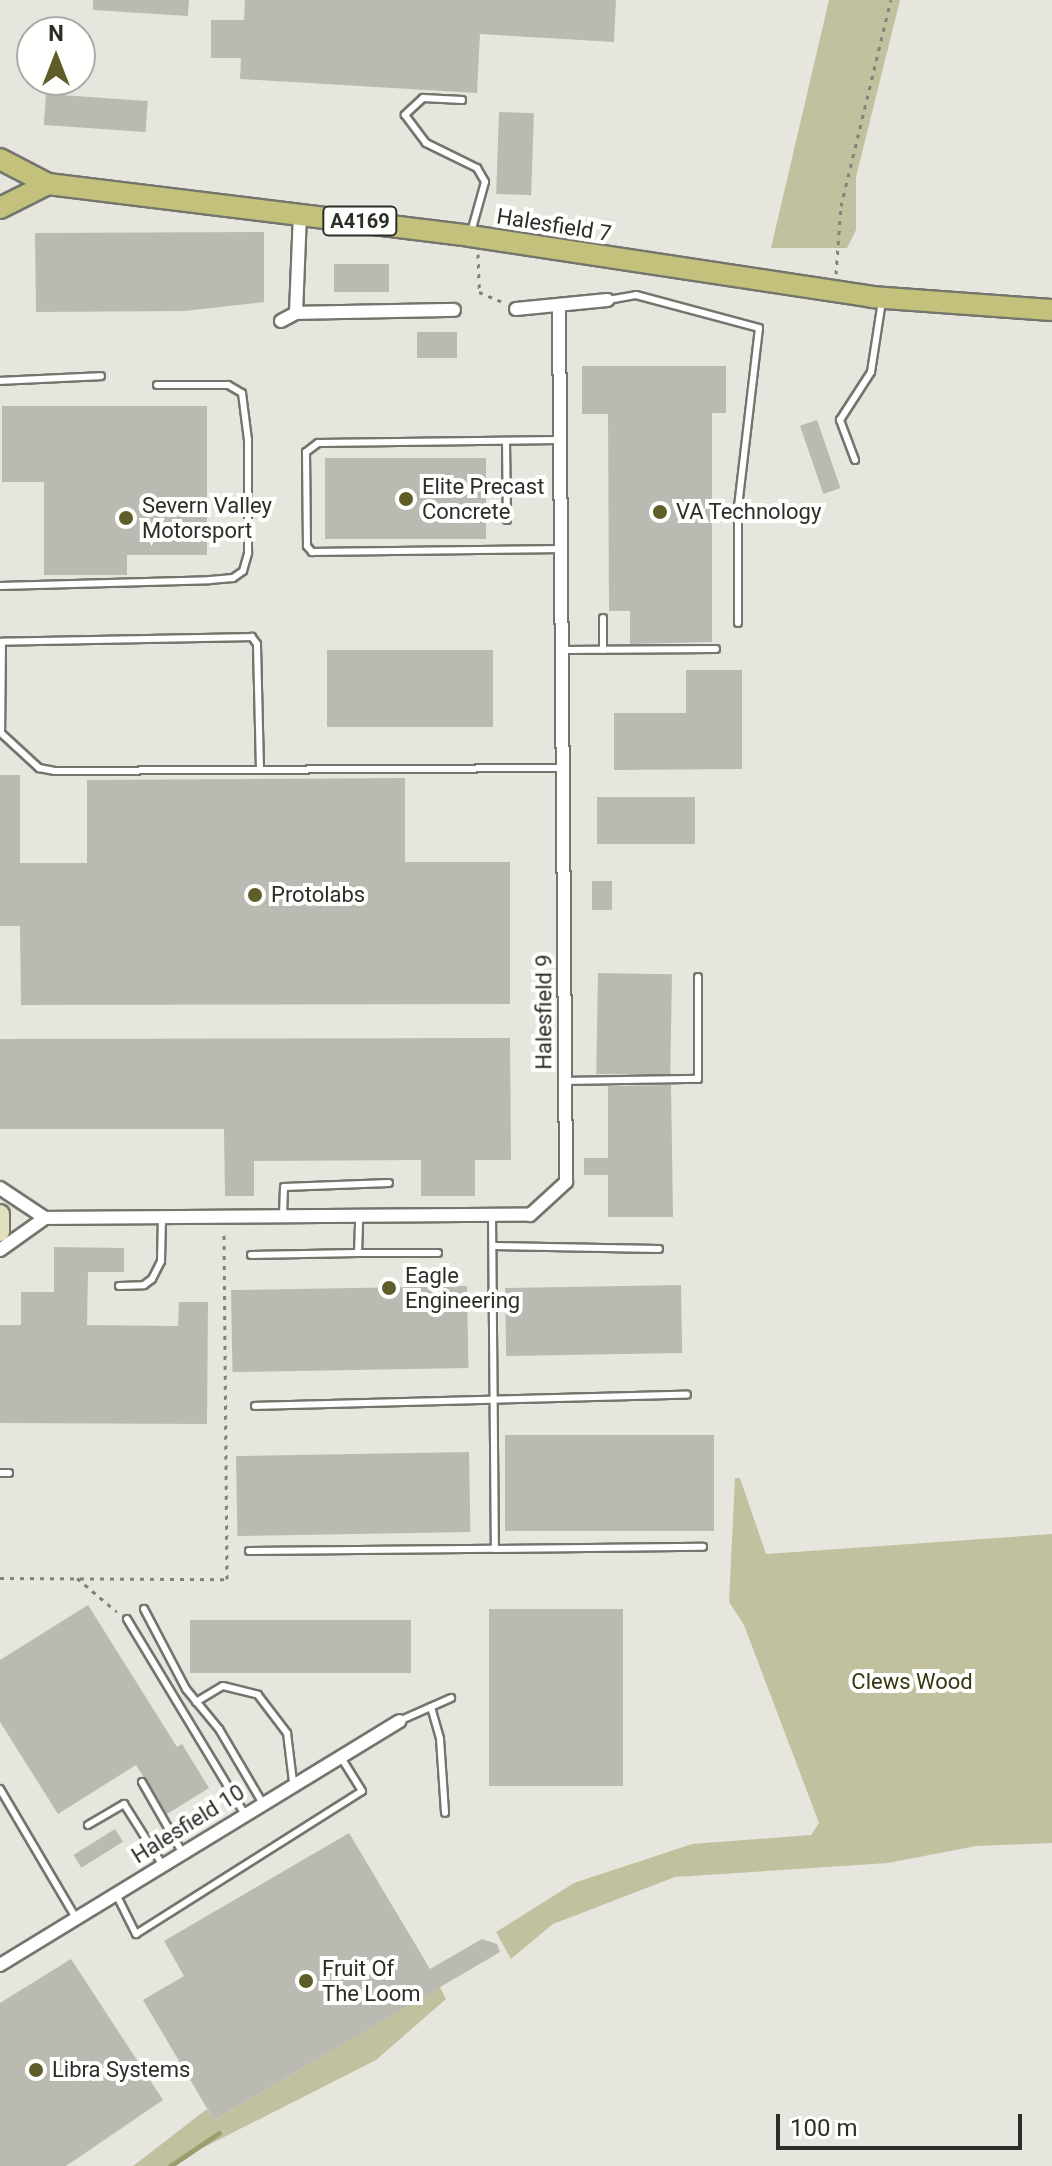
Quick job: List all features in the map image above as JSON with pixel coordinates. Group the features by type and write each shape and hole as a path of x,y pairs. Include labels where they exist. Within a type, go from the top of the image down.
{"main road":[{"name":"Halesfield 7","path":"0,159 48,184 470,236 834,292 1052,310"},
{"path":"0,208 48,184"}],"street":[{"path":"296,313 300,213"},
{"path":"516,309 559,309 608,300"},
{"name":"Halesfield 9","path":"45,1218 530,1215 566,1182 559,309"},
{"path":"281,321 296,313 454,310"},
{"path":"0,1188 45,1218 0,1250"},
{"path":"0,1214 0,1232"},
{"name":"Halesfield 10","path":"0,1965 293,1782 399,1721"}],"lane":[{"path":"462,100 423,98 405,115 426,143 477,168 485,182 470,236"},
{"path":"608,300 636,295 697,307 759,328 738,506 738,623"},
{"path":"855,460 840,420 871,372 882,298"},
{"path":"0,381 101,376"},
{"path":"0,586 210,580 233,578 243,571 248,553 248,440 242,393 228,385 157,385"},
{"path":"560,440 312,444 306,452 309,550 561,549"},
{"path":"506,441 507,520"},
{"path":"603,618 603,650"},
{"path":"260,769 257,644 252,637 2,642 1,733 39,768 260,769 563,768"},
{"path":"562,650 716,649"},
{"path":"565,1081 698,1079 698,977"},
{"path":"283,1216 284,1187 389,1183"},
{"path":"492,1215 495,1549"},
{"path":"358,1253 359,1216"},
{"path":"119,1286 144,1285 152,1279 161,1261 162,1217"},
{"path":"493,1246 659,1249"},
{"path":"251,1255 438,1253"},
{"path":"255,1406 687,1395"},
{"path":"0,1473 9,1473"},
{"path":"249,1551 703,1547"},
{"path":"144,1609 196,1702 262,1802"},
{"path":"127,1619 244,1813"},
{"path":"196,1702 223,1686 258,1695 287,1733 293,1782"},
{"path":"399,1721 451,1698"},
{"path":"431,1707 440,1739 445,1813"},
{"path":"116,1893 136,1934 362,1791 339,1754"},
{"path":"142,1782 182,1852"},
{"path":"0,1789 76,1918"},
{"path":"88,1825 124,1804 162,1864"}],"path":[{"path":"834,292 841,206 891,0"},
{"path":"470,236 478,254 479,292 516,309"},
{"path":"0,1578 227,1579 224,1216"},
{"path":"77,1578 127,1619"}],"green space":[{"path":"829,0 900,0 856,177 856,230 847,248 771,248"},
{"name":"Clews Wood","path":"735,1478 740,1478 766,1554 1052,1534 1052,1843 976,1846 888,1863 675,1877 553,1924 511,1959 496,1932 574,1883 692,1844 811,1835 819,1823 744,1625 729,1602"},
{"path":"440,1987 446,1999 376,2060 167,2166 133,2166 207,2109 214,2120"}],"building":[{"path":"93,0 189,0 188,16 93,10"},
{"path":"245,0 616,0 614,42 480,34 477,93 240,79 241,58 211,58 211,20 244,20"},
{"path":"46,96 148,101 146,132 44,125"},
{"path":"499,112 534,113 531,195 496,194"},
{"path":"264,232 264,302 185,311 36,312 35,233"},
{"path":"334,264 389,264 389,292 334,292"},
{"path":"417,332 457,332 457,358 417,358"},
{"name":"VA Technology","path":"582,366 726,366 726,413 712,413 712,642 630,644 630,611 609,611 608,414 582,414"},
{"name":"Severn Valley Motorsport","path":"2,406 207,406 207,555 127,555 127,575 44,575 44,482 2,482"},
{"path":"817,420 840,488 823,494 800,426"},
{"name":"Elite Precast Concrete","path":"325,458 486,458 486,539 325,539"},
{"path":"327,650 493,650 493,727 327,727"},
{"path":"686,670 742,670 742,769 614,770 614,713 686,713"},
{"name":"Protolabs","path":"0,775 20,775 20,863 87,863 87,780 405,778 405,862 510,862 510,1004 21,1005 20,926 0,926"},
{"path":"597,797 695,797 695,844 597,844"},
{"path":"592,881 612,881 612,910 592,910"},
{"path":"598,973 672,974 670,1075 596,1074"},
{"path":"510,1038 511,1160 475,1160 475,1196 421,1196 421,1160 254,1161 254,1196 225,1196 224,1129 0,1129 0,1039"},
{"path":"671,1085 673,1217 608,1217 608,1175 584,1175 584,1158 608,1158 608,1086"},
{"path":"54,1247 124,1248 124,1272 88,1272 87,1325 178,1326 179,1302 208,1302 207,1424 0,1423 0,1325 21,1325 21,1292 54,1292"},
{"path":"681,1285 682,1353 506,1356 505,1288"},
{"path":"467,1286 468,1368 232,1372 231,1290"},
{"path":"505,1435 714,1435 714,1531 505,1531"},
{"path":"469,1452 470,1532 237,1536 236,1456"},
{"path":"88,1605 177,1747 182,1744 209,1788 167,1814 136,1765 58,1814 0,1722 0,1660"},
{"path":"489,1609 623,1609 623,1786 489,1786"},
{"path":"190,1620 411,1620 411,1673 190,1673"},
{"path":"115,1829 123,1842 81,1868 73,1855"},
{"name":"Fruit Of The Loom","path":"349,1833 430,1969 482,1939 497,1944 500,1952 214,2120 143,2000 184,1976 164,1941"},
{"path":"71,1959 163,2100 66,2166 0,2166 0,2003"}],"waterway":[{"path":"170,2166 219,2133"}],"place":[{"name":"Elite Precast Concrete","path":"406,499"},
{"name":"VA Technology","path":"660,512"},
{"name":"Severn Valley Motorsport","path":"126,518"},
{"name":"Protolabs","path":"255,895"},
{"name":"Eagle Engineering","path":"389,1288"},
{"name":"Fruit Of The Loom","path":"306,1981"},
{"name":"Libra Systems","path":"36,2070"}]}
